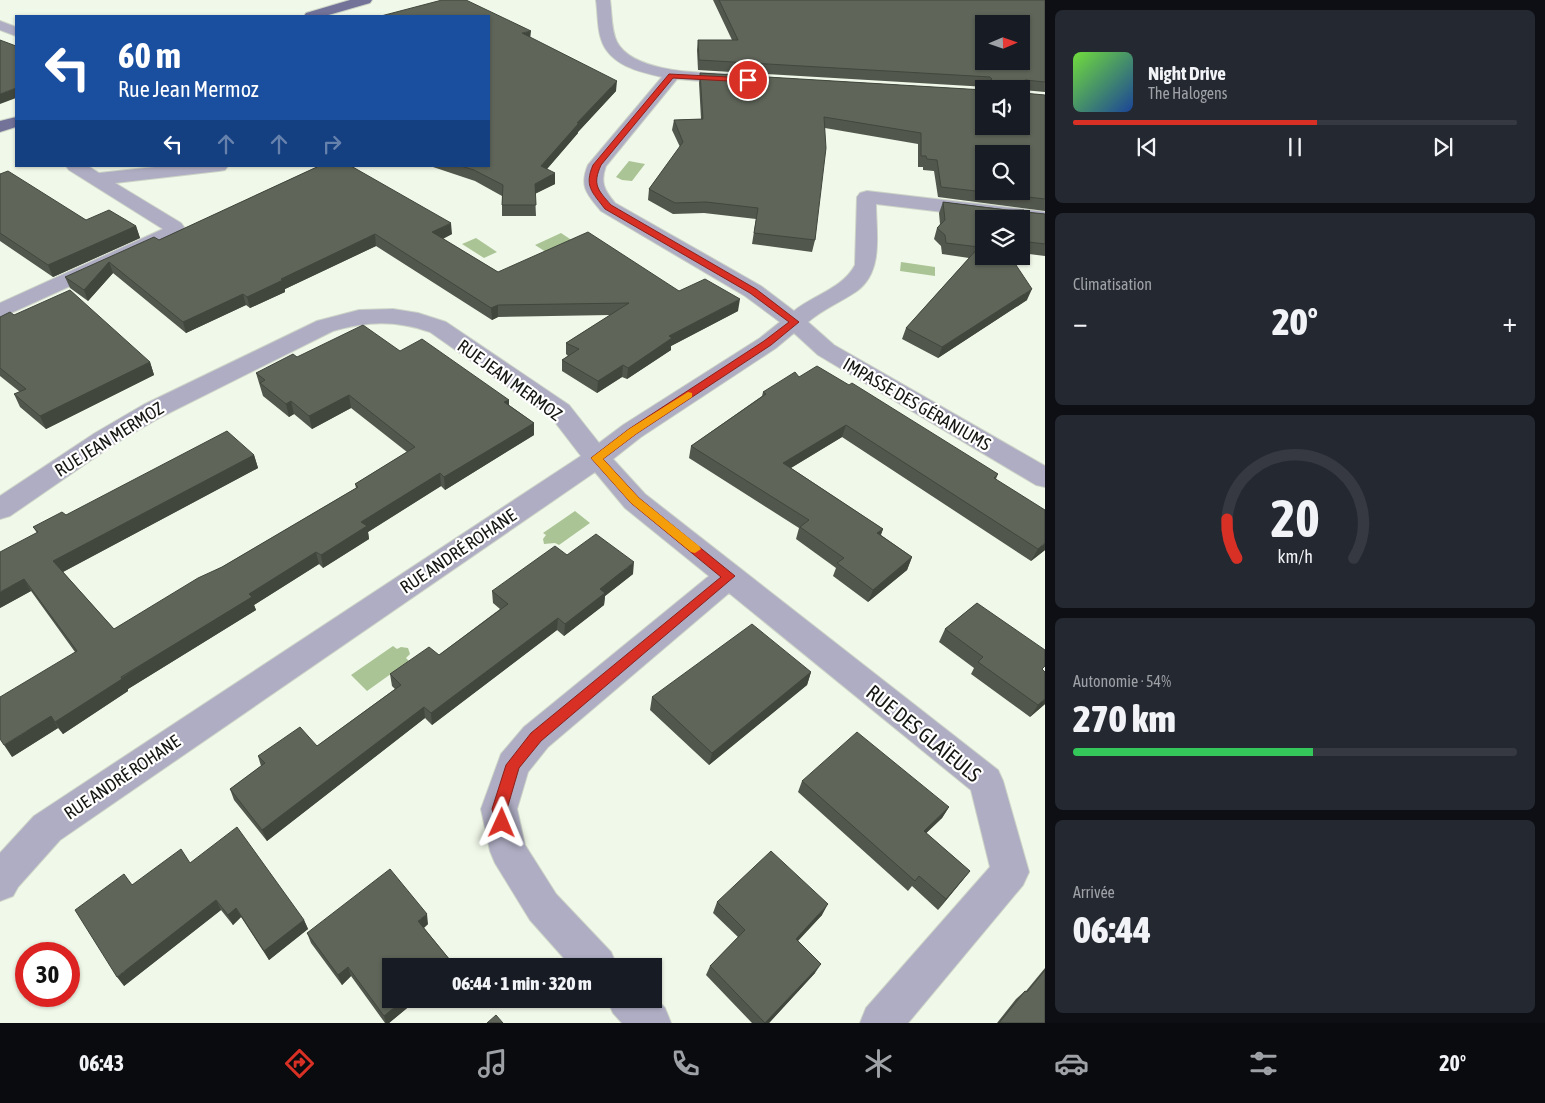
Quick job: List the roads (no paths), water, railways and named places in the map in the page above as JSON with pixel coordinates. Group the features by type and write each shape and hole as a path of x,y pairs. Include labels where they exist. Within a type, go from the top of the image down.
{"main road":[{"path":"314,15 365,0"}],"street":[{"path":"603,0 610,43 616,52 627,60 672,76 748,80"},
{"path":"0,25 15,32"},
{"name":"IMPASSE DES GÉRANIUMS","path":"672,76 597,165 591,178 595,191 608,207 753,291 795,322 826,350 1045,478"},
{"path":"0,311 169,234 174,227 77,167"},
{"path":"96,179 210,167"},
{"name":"RUE ANDRÉ ROHANE","path":"0,883 5,874 47,828 597,458 632,431 768,343 814,306 850,286 860,277 865,265 867,197 1045,218"},
{"name":"RUE JEAN MERMOZ","path":"0,509 104,439 152,410 325,326 358,317 393,316 418,320 438,327 560,411 597,458 635,501 729,576"},
{"path":"590,958 543,907 508,851 499,809 513,765 536,737 729,576"},
{"name":"RUE DES GLAÏEULS","path":"729,576 986,780 1010,872 881,1023"},
{"path":"636,1008 650,1023"}]}
